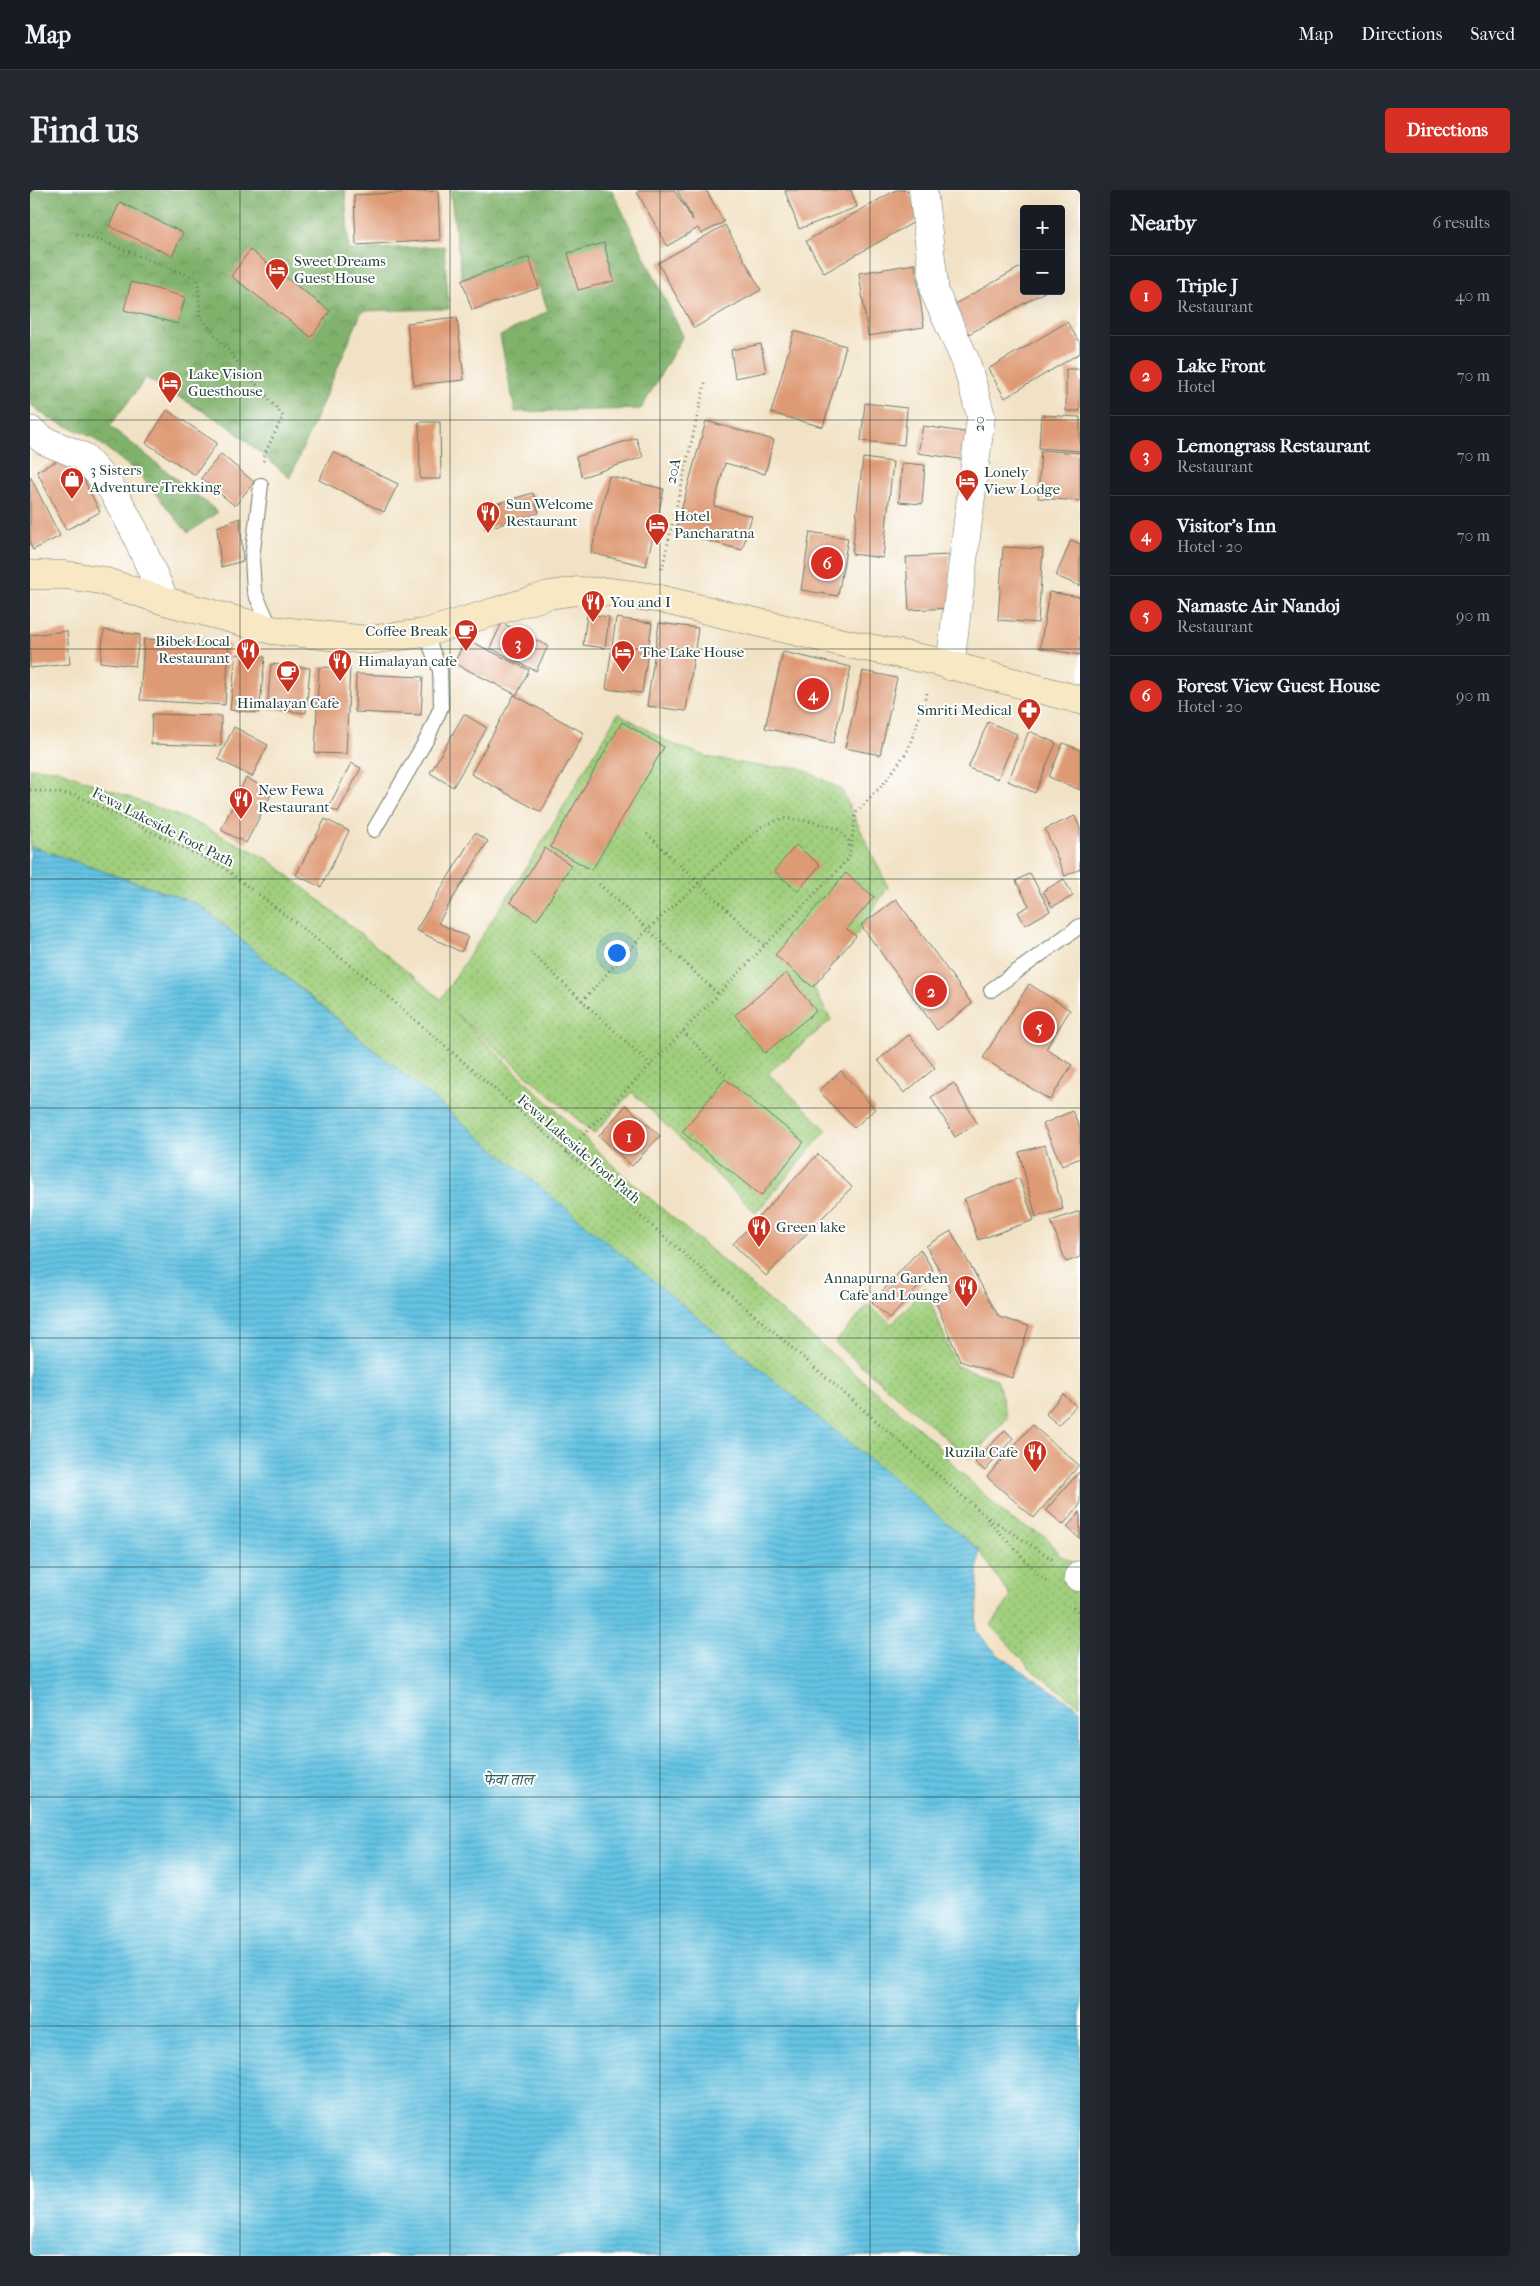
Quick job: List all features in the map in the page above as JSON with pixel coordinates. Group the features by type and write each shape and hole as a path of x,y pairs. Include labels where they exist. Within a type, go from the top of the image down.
{"main road":[{"path":"30,575 65,575 100,580 165,601 272,630 368,640 426,633 549,595 594,591 656,598 844,643 943,664 1080,700"}],"street":[{"name":"20","path":"923,190 935,293 966,362 981,416 943,664"},
{"path":"30,430 45,441 84,457 110,488 134,530 165,601"}],"lane":[{"path":"261,485 252,558 254,591 272,630"},
{"path":"374,830 428,736 441,707 440,670 426,633"},
{"path":"991,990 1080,926"}],"path":[{"path":"76,234 101,241 198,279 200,317 284,416 265,453 261,485"},
{"name":"20A","path":"656,598 706,379"},
{"path":"566,1153 849,858 856,814 885,782 908,750 922,711 943,664"},
{"name":"Fewa Lakeside Foot Path","path":"30,790 76,795 224,867 368,979 983,1514 1079,1576"},
{"path":"582,1001 648,929 761,827 783,818 836,828 849,841 849,858"},
{"path":"647,834 765,946"},
{"path":"599,884 718,994"},
{"path":"530,952 651,1065"},
{"path":"683,1031 725,1075"},
{"path":"983,1514 1052,1588"}],"green space":[{"path":"30,190 345,190 349,250 444,246 449,309 362,311 290,478 227,425 146,378 110,426 218,512 188,533 139,474 92,437 48,418 30,404"},
{"path":"450,190 612,190 683,336 641,409 515,412 500,336 548,311 529,257 462,280"},
{"path":"618,713 672,744 712,758 766,767 798,767 841,789 888,887 856,936 813,987 831,1020 768,1073 827,1130 756,1213 632,1092 594,1134 453,1011 624,1176 931,1439 957,1469 1011,1520 1046,1537 1059,1555 1080,1565 1080,1705 1033,1671 991,1625 1011,1597 979,1550 655,1287 340,1021 198,904 30,846 30,768 58,770 194,822 268,859 441,999 542,843"},
{"path":"925,1287 956,1366 997,1379 1007,1418 970,1459 835,1343 868,1305 892,1324"}],"water":[{"name":"फेवा ताल","path":"30,846 198,904 979,1550 976,1631 998,1655 1080,1709 1080,2256 30,2256"}],"building":[{"path":"640,190 674,190 693,220 677,190 706,190 724,222 701,234 698,228 667,246 637,192"},
{"path":"851,190 857,207 799,229 785,191"},
{"path":"896,190 907,190 923,217 824,273 806,241"},
{"path":"438,191 440,240 356,245 354,195"},
{"path":"120,202 183,233 172,256 109,226"},
{"path":"725,225 761,290 694,328 658,263"},
{"path":"604,243 614,281 578,290 568,253"},
{"path":"250,250 330,311 311,337 231,276"},
{"path":"529,257 539,288 472,310 462,280"},
{"path":"915,264 924,327 868,336 859,273"},
{"path":"1020,267 1020,295 1039,295 969,334 953,305"},
{"path":"131,282 185,297 178,324 124,310"},
{"path":"457,317 464,380 414,385 407,323"},
{"path":"1067,322 1080,343 1080,353 1005,398 988,369"},
{"path":"794,331 846,346 823,427 771,413"},
{"path":"761,344 766,372 735,378 731,350"},
{"path":"1066,369 1080,369 1080,411 1066,411"},
{"path":"865,403 907,408 904,445 861,441"},
{"path":"167,410 217,443 195,475 146,443"},
{"path":"1041,415 1080,417 1080,451 1039,448"},
{"path":"706,421 774,440 765,474 725,463 714,506 752,516 742,550 675,532"},
{"path":"419,422 440,422 441,479 420,479"},
{"path":"923,426 971,433 967,460 918,453"},
{"path":"636,438 643,457 582,477 576,457"},
{"path":"1041,450 1080,453 1080,501 1038,498"},
{"path":"333,452 398,484 384,512 319,480"},
{"path":"71,454 100,512 66,530 37,471"},
{"path":"221,454 254,482 235,506 201,478"},
{"path":"863,458 893,462 883,558 852,554"},
{"path":"902,463 925,465 922,504 899,502"},
{"path":"30,476 60,536 33,550 30,544"},
{"path":"609,476 664,489 646,566 591,553"},
{"path":"533,493 539,513 485,529 478,509"},
{"path":"240,518 243,561 221,567 217,527"},
{"path":"810,532 848,538 838,596 801,590"},
{"path":"1071,540 1080,544 1080,586 1056,576"},
{"path":"1003,547 1043,549 1038,623 998,620"},
{"path":"949,555 952,608 909,610 906,557"},
{"path":"1049,592 1080,597 1080,655 1040,648"},
{"path":"587,614 609,617 605,648 583,645"},
{"path":"616,618 652,623 642,693 606,689"},
{"path":"502,623 548,646 536,671 490,648"},
{"path":"659,623 698,628 686,711 647,706"},
{"path":"104,630 140,635 135,666 100,662"},
{"path":"67,631 70,664 30,668 30,635"},
{"path":"144,639 229,644 225,705 140,700"},
{"path":"466,639 529,670 517,695 454,663"},
{"path":"783,652 851,667 833,744 765,728"},
{"path":"236,654 265,657 259,713 230,710"},
{"path":"271,664 310,668 306,713 267,709"},
{"path":"319,667 350,668 346,754 315,753"},
{"path":"863,671 897,678 880,755 845,748"},
{"path":"356,674 423,677 421,715 355,712"},
{"path":"514,695 584,733 541,812 471,774"},
{"path":"152,714 221,716 221,746 151,744"},
{"path":"464,714 487,728 453,787 430,773"},
{"path":"622,722 664,747 592,870 550,847"},
{"path":"988,722 1017,734 998,779 968,768"},
{"path":"234,727 268,745 252,777 218,759"},
{"path":"1029,731 1056,743 1035,793 1008,781"},
{"path":"1063,743 1080,750 1080,790 1049,777"},
{"path":"351,763 361,768 338,812 328,808"},
{"path":"246,778 273,791 246,843 221,830"},
{"path":"1075,816 1080,828 1080,869 1065,876 1045,829"},
{"path":"325,819 349,831 321,887 296,875"},
{"path":"475,833 488,841 438,923 468,937 461,952 416,930"},
{"path":"796,845 820,865 798,891 774,871"},
{"path":"545,848 571,865 537,920 510,902"},
{"path":"846,873 874,897 847,929 856,936 813,987 775,955"},
{"path":"1030,873 1050,911 1025,925 1018,912 1029,906 1016,881"},
{"path":"1064,879 1073,896 1052,907 1043,891"},
{"path":"896,899 972,1004 937,1030 861,925"},
{"path":"786,973 816,1011 765,1053 735,1015"},
{"path":"1029,984 1070,1010 1046,1049 1072,1065 1050,1100 983,1058"},
{"path":"909,1035 935,1068 904,1093 878,1060"},
{"path":"841,1071 875,1109 854,1128 819,1091"},
{"path":"725,1079 804,1142 761,1196 682,1132"},
{"path":"954,1083 977,1123 955,1137 931,1097"},
{"path":"626,1105 660,1136 632,1166 599,1136"},
{"path":"1072,1111 1080,1128 1080,1158 1062,1166 1043,1124"},
{"path":"1045,1145 1063,1209 1036,1217 1019,1152"},
{"path":"818,1154 852,1187 766,1276 733,1244"},
{"path":"1019,1178 1034,1220 978,1240 964,1199"},
{"path":"1080,1211 1080,1257 1066,1262 1051,1221"},
{"name":"Annapurna Garden Cafe and Lounge","path":"951,1231 999,1317 1029,1326 1012,1378 960,1361 935,1300 951,1291 926,1246"},
{"path":"920,1249 933,1270 890,1319 872,1303"},
{"path":"1063,1394 1076,1406 1058,1425 1046,1414"},
{"path":"1032,1425 1079,1465 1034,1518 987,1477"},
{"path":"1005,1430 1013,1438 985,1471 975,1462"},
{"path":"1080,1471 1080,1505 1063,1525 1046,1510"},
{"path":"1080,1512 1080,1539 1067,1527"}],"place":[{"name":"Sweet Dreams Guest House","path":"277,291"},
{"name":"Lake Vision Guesthouse","path":"170,404"},
{"name":"3 Sisters Adventure Trekking","path":"72,500"},
{"name":"Lonely View Lodge","path":"967,502"},
{"name":"Sun Welcome Restaurant","path":"488,534"},
{"name":"Hotel Pancharatna","path":"657,546"},
{"name":"Forest View Guest House","path":"827,563"},
{"name":"You and I","path":"593,623"},
{"name":"Lemongrass Restaurant","path":"518,643"},
{"name":"Coffee Break","path":"466,652"},
{"name":"Bibek Local Restaurant","path":"248,671"},
{"name":"The Lake House","path":"623,673"},
{"name":"Himalayan cafe","path":"340,682"},
{"name":"Himalayan Cafe","path":"288,693"},
{"name":"Visitor's Inn","path":"813,694"},
{"name":"Smriti Medical","path":"1029,731"},
{"name":"New Fewa Restaurant","path":"241,820"},
{"name":"Lake Front","path":"931,991"},
{"name":"Namaste Air Nandoj","path":"1039,1027"},
{"name":"Triple J","path":"629,1136"},
{"name":"Green lake","path":"759,1248"},
{"name":"Annapurna Garden Cafe and Lounge","path":"966,1308"},
{"name":"Ruzila Cafe","path":"1035,1473"}]}
